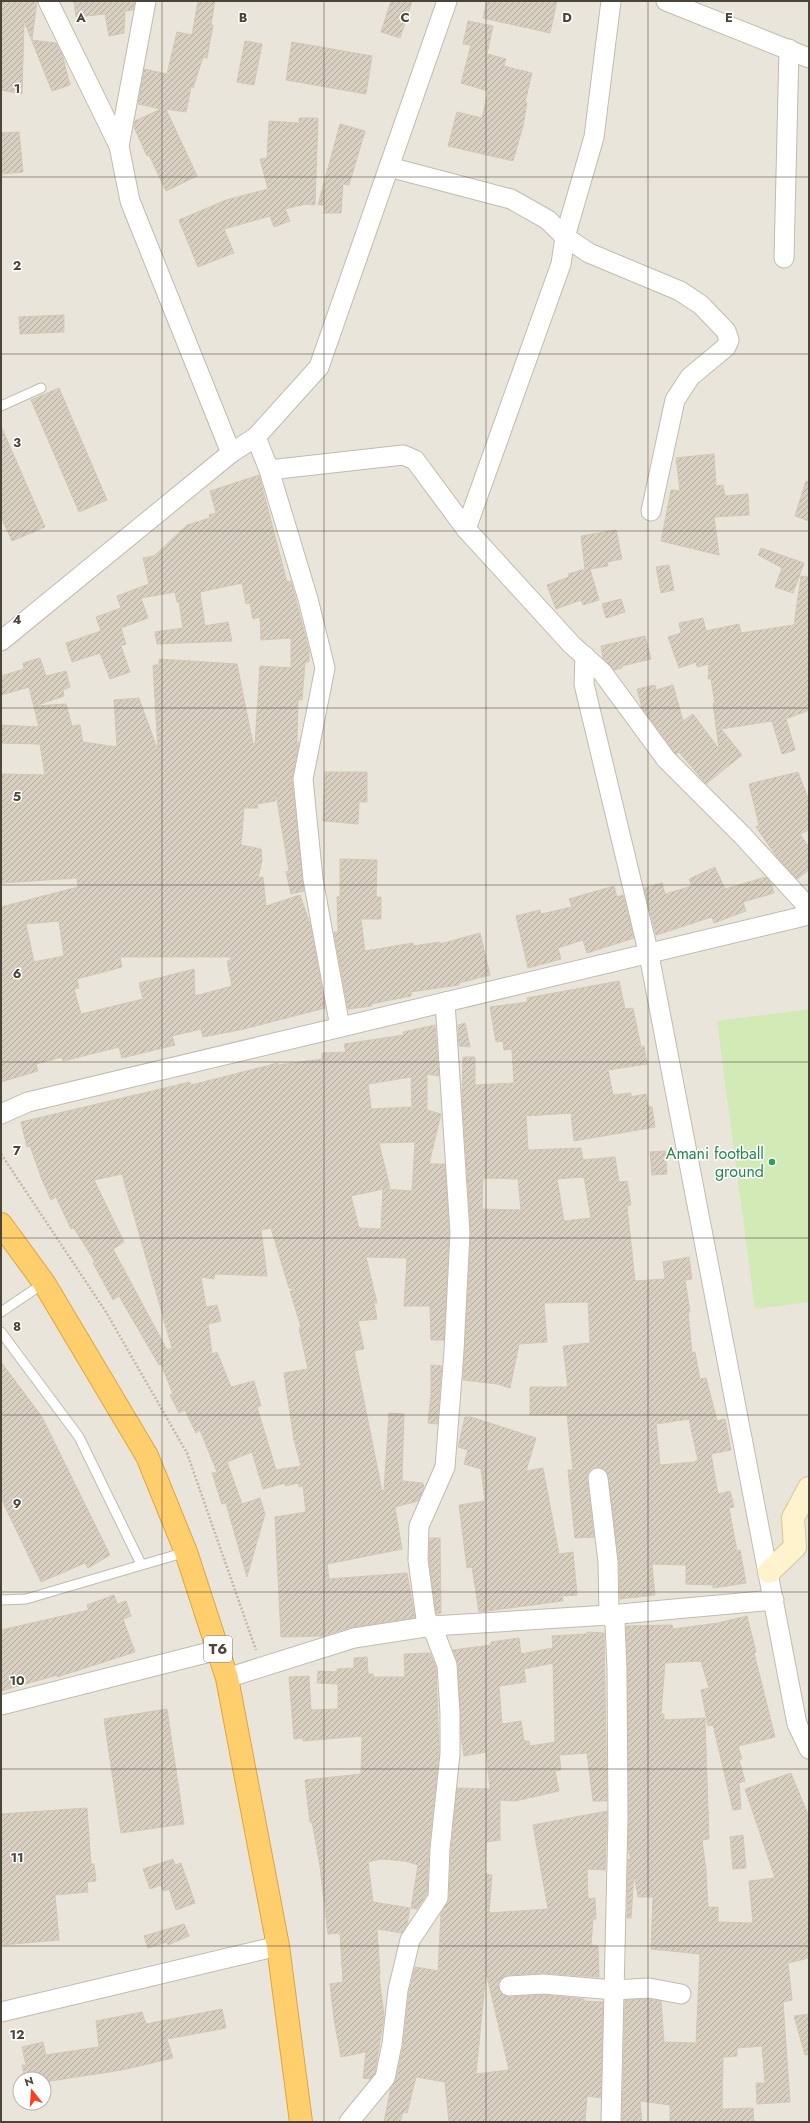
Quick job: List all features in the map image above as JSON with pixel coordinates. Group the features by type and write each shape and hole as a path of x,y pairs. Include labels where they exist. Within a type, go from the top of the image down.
{"highway":[{"name":"T6","path":"1,1224 44,1283 147,1456 186,1552 227,1678 278,1946 301,2122"}],"street":[{"path":"48,1 119,146 130,201 231,454"},
{"path":"119,146 146,1"},
{"path":"1,641 231,454 256,437 319,367 447,1"},
{"path":"466,529 562,264 565,237 594,137 611,1"},
{"path":"666,1 809,58"},
{"path":"784,258 789,49"},
{"path":"389,167 511,199 548,220 565,237 589,253 680,290 701,305 726,331 729,340 726,347 690,377 675,400 650,511"},
{"path":"256,437 269,470 308,599 325,668 303,778 313,879 340,1027"},
{"path":"269,470 403,455 415,460 466,529 572,645 602,672 666,758 742,835 809,908"},
{"path":"585,656 584,684 649,955 769,1572 797,1724 809,1749"},
{"path":"1,1114 28,1102 445,1002 649,955 809,915"},
{"path":"349,2122 385,2078 392,2044 398,1990 410,1940 438,1898 440,1849 450,1754 450,1712 447,1665 432,1626 426,1619 419,1567 419,1526 445,1468 454,1351 460,1233 445,1002"},
{"path":"598,1478 608,1562 609,1615 615,1623 617,1668 618,1819 611,2122"},
{"path":"769,1572 795,1547 793,1518 809,1488"},
{"path":"227,1678 354,1638 432,1626 609,1615 774,1600"},
{"path":"1,1705 218,1650"},
{"path":"1,2012 278,1946"},
{"path":"509,1986 544,1984 614,1990 649,1988 681,1994"}],"lane":[{"path":"1,406 41,388"},
{"path":"1,1312 44,1283"},
{"path":"1,1332 79,1437 141,1564"},
{"path":"1,1600 26,1599 186,1552"}],"path":[{"path":"1,1154 106,1312 187,1453 262,1666"}],"shaded area":[{"path":"1,1 809,1 809,2122 1,2122"}],"green space":[{"name":"Amani football ground","path":"809,1009 809,1302 755,1309 717,1021"}],"building":[{"path":"1,1 37,1 32,40 56,43 62,54 70,85 52,91 24,21 22,94 1,90"},
{"path":"74,1 135,1 133,10 125,11 124,33 109,36 105,14 76,17"},
{"path":"198,1 215,1 211,24 213,25 207,58 203,57 193,88 191,87 186,112 166,109 197,176 166,191 149,155 147,156 134,127 135,121 161,109 138,104 144,69 167,74 177,32 192,35"},
{"path":"391,1 412,1 400,38 381,32"},
{"path":"487,1 557,1 550,33 483,18"},
{"path":"468,21 493,26 487,54 506,59 504,66 532,73 525,102 527,102 523,126 513,161 448,146 457,112 482,118 488,91 461,83 471,45 463,44"},
{"path":"245,41 262,44 254,85 237,82"},
{"path":"292,42 372,56 366,94 286,80"},
{"path":"299,118 318,118 315,205 306,204 285,209 290,221 274,227 270,216 224,229 234,253 198,267 179,220 226,200 268,189 260,159 267,158 269,121 299,123"},
{"path":"340,124 365,131 349,185 343,184 341,213 324,213 325,205 318,205"},
{"path":"19,132 23,172 1,174 1,133"},
{"path":"64,315 64,332 20,334 19,317"},
{"path":"59,388 107,500 79,512 31,400"},
{"path":"1,426 45,527 12,541 1,517"},
{"path":"714,454 716,486 723,485 725,496 748,494 749,515 714,517 719,555 661,541 671,490 680,491 676,458"},
{"path":"259,475 287,582 291,581 309,650 309,662 305,662 302,700 298,700 297,742 299,742 292,780 304,891 291,894 286,872 289,871 276,794 275,801 257,804 258,808 244,808 241,845 261,849 262,860 258,878 263,877 266,906 300,895 311,927 325,1008 244,1029 203,1037 201,1029 172,1036 175,1045 122,1058 119,1047 63,1061 62,1057 36,1064 38,1071 1,1082 1,907 78,887 77,878 1,883 1,774 45,775 40,744 1,743 1,725 39,727 29,687 1,695 1,676 24,669 23,663 40,658 46,676 66,671 70,687 63,690 64,696 35,706 66,704 72,726 80,725 83,742 117,747 114,700 139,698 158,751 153,665 159,665 159,659 237,664 253,744 255,744 260,666 291,668 291,638 261,640 260,617 253,619 250,603 246,604 242,583 200,592 205,626 228,622 232,641 157,644 155,632 183,628 179,602 177,602 175,592 141,598 148,618 121,628 126,644 121,646 130,672 110,679 100,653 72,662 66,643 101,631 96,617 121,608 117,596 149,584 143,558 154,556 187,525 210,518 209,515 216,513 210,491","holes":["59,921 64,956 34,962 26,924","120,957 230,957 231,960 227,961 232,986 195,996 194,969 139,983 143,999 81,1014 74,989 79,988 77,979 122,967"]},
{"path":"806,481 809,482 809,521 795,516"},
{"path":"616,530 622,559 607,562 608,566 590,569 599,600 583,605 581,600 556,609 547,585 569,577 568,574 585,569 581,536"},
{"path":"761,548 804,563 793,593 775,587 782,568 758,555"},
{"path":"669,565 674,590 661,593 656,567"},
{"path":"801,576 809,577 809,710 786,719 795,750 782,754 772,721 721,729 742,755 706,784 679,752 676,754 674,752 642,708 637,689 655,685 656,690 673,685 683,721 693,714 719,749 713,703 715,703 711,679 708,679 709,664 697,667 696,662 679,668 668,637 681,633 679,623 703,618 706,631 739,624 741,633 794,625"},
{"path":"621,599 625,612 606,618 602,604"},
{"path":"645,636 651,659 622,666 622,668 614,670 603,658 601,646"},
{"path":"325,772 367,772 367,802 359,802 358,824 323,821"},
{"path":"798,772 809,801 809,830 800,834 809,847 809,870 797,879 777,857 756,827 759,825 749,784"},
{"path":"340,859 377,860 376,897 381,897 381,919 361,919 365,951 413,943 413,946 440,942 440,944 480,933 490,975 459,983 459,985 411,992 411,996 371,1004 372,1006 348,1009 334,932 338,932 337,897 340,897"},
{"path":"715,867 725,889 766,877 771,883 774,893 743,902 746,911 714,923 712,917 656,935 644,888 662,883 665,894 692,886 689,879"},
{"path":"614,886 617,897 623,895 634,938 587,953 583,940 558,948 561,959 528,968 516,916 540,910 541,914 572,907 569,899"},
{"path":"619,981 625,1009 633,1008 641,1047 644,1046 647,1064 608,1070 613,1095 631,1093 631,1097 646,1094 648,1107 652,1107 655,1127 574,1141 571,1113 526,1116 528,1150 581,1148 583,1160 615,1157 619,1182 627,1181 631,1205 627,1206 635,1281 665,1279 663,1262 689,1257 692,1279 685,1280 690,1312 688,1312 692,1353 695,1352 700,1379 706,1378 717,1421 725,1419 731,1450 711,1454 718,1494 730,1491 734,1507 729,1508 737,1551 740,1550 746,1583 713,1588 713,1585 686,1584 686,1565 652,1564 655,1595 620,1599 619,1561 607,1472 597,1467 588,1473 587,1479 594,1537 575,1538 568,1470 573,1470 567,1415 530,1415 530,1387 568,1387 563,1346 590,1343 588,1302 544,1303 547,1342 519,1344 510,1388 497,1384 463,1380 471,1233 462,1096 463,1057 475,1057 475,1085 514,1083 512,1049 504,1050 503,1041 496,1042 490,1007 528,1002 527,998","holes":["584,1177 591,1218 564,1221 557,1179","483,1178 518,1179 521,1210 482,1209","689,1419 698,1460 694,1462 660,1465 656,1424"]},
{"path":"465,1023 470,1047 459,1046 458,1025"},
{"path":"435,1025 439,1076 427,1074 427,1110 441,1114 429,1164 445,1164 449,1233 444,1340 431,1340 430,1306 404,1306 407,1258 366,1257 377,1303 374,1303 377,1319 358,1321 364,1349 354,1351 382,1491 384,1490 389,1413 404,1414 402,1481 423,1483 424,1488 418,1501 395,1507 402,1549 327,1564 329,1579 407,1573 415,1618 352,1627 323,1636 281,1637 275,1517 306,1512 303,1486 299,1487 298,1483 285,1486 285,1483 263,1489 252,1452 227,1462 242,1504 260,1498 265,1514 247,1577 226,1503 222,1504 212,1473 217,1472 200,1430 196,1433 185,1410 179,1413 170,1395 173,1394 161,1364 159,1365 119,1296 113,1300 93,1263 95,1262 74,1228 71,1229 56,1197 51,1200 30,1146 27,1147 21,1122 190,1082 191,1085 278,1063 278,1065 322,1059 322,1053 346,1052 344,1044 404,1035 403,1032","holes":["411,1077 412,1107 371,1109 368,1084","415,1142 412,1191 386,1189 390,1188 379,1143","122,1174 172,1348 167,1350 113,1249 124,1242 94,1180","383,1189 381,1229 359,1228 351,1196","271,1228 289,1288 297,1290 290,1291 301,1327 299,1328 308,1369 284,1373 294,1440 301,1466 276,1470 257,1407 261,1406 254,1381 231,1387 217,1352 212,1354 208,1324 221,1321 217,1305 206,1307 201,1277 214,1279 215,1274 267,1276 261,1230"]},
{"path":"665,1151 667,1174 652,1175 650,1152"},
{"path":"1,1362 42,1417 110,1555 88,1568 85,1563 41,1582 1,1498"},
{"path":"431,1365 442,1366 437,1424 428,1423 431,1395"},
{"path":"465,1417 471,1417 536,1438 526,1471 543,1468 559,1554 573,1552 577,1595 562,1596 563,1601 479,1612 472,1567 467,1568 459,1505 485,1501 481,1469 464,1464 468,1450 458,1447"},
{"path":"430,1538 440,1538 441,1613 436,1614 429,1559"},
{"path":"114,1595 117,1604 126,1601 131,1616 123,1619 135,1652 57,1677 57,1675 1,1691 1,1630 89,1610 87,1605"},
{"path":"747,1616 756,1652 754,1653 775,1737 738,1746 742,1759 739,1760 745,1781 739,1783 741,1809 733,1810 713,1725 708,1726 701,1690 709,1688 701,1661 665,1663 661,1714 664,1714 664,1720 705,1718 709,1839 702,1840 706,1870 708,1907 718,1907 718,1922 753,1923 749,1881 775,1878 745,1789 791,1773 809,1817 809,1958 788,1963 792,2000 783,2002 790,2102 757,2104 756,2083 765,2083 762,2046 737,2048 737,2056 723,2057 722,2109 753,2108 754,2122 670,2122 670,2105 640,2101 642,2122 622,2122 625,2000 648,1999 661,2001 664,2042 696,2043 700,1954 651,1949 653,1897 638,1897 634,1874 631,1918 627,1918 628,1859 631,1860 628,1849 626,1626 672,1625 673,1629 718,1623"},
{"path":"587,1632 604,1633 607,1801 593,1801 587,1753 559,1755 561,1770 555,1771 559,1791 515,1801 500,1800 500,1840 486,1842 485,1874 492,1875 489,1913 548,1909 533,1825 607,1811 605,1870 587,1869 588,1899 595,1898 596,1919 593,1919 591,1945 598,1946 599,1977 544,1973 508,1975 503,1977 498,1986 500,1992 509,1997 543,1995 584,1999 584,2001 603,2002 601,2098 587,2096 585,2122 449,2122 445,2082 416,2077 407,2113 403,2112 400,2122 384,2122 391,2087 396,2080 403,2046 409,1992 415,1967 438,1971 441,1913 449,1898 451,1850 457,1788 490,1789 486,1752 464,1756 461,1736 458,1664 453,1650 491,1645 491,1642 519,1638 521,1654 553,1648 552,1636 587,1634","holes":["553,1663 555,1742 530,1746 529,1741 524,1741 521,1721 502,1724 499,1686 526,1682 524,1669","486,1972 509,2070 476,2074"]},
{"path":"430,1653 436,1667 439,1753 429,1848 427,1894 417,1909 411,1908 418,1865 405,1861 381,1859 368,1862 373,1902 410,1908 407,1925 402,1933 377,1929 379,1975 384,2016 375,2073 370,2079 363,2078 366,2052 341,2057 334,2019 330,1984 343,1982 340,1933 328,1934 320,1866 312,1822 310,1822 305,1780 361,1774 362,1736 303,1741 303,1738 294,1739 289,1677 309,1676 311,1710 338,1709 338,1684 317,1683 318,1671 337,1672 337,1669 354,1668 354,1658 367,1657 368,1674 373,1674 373,1677 405,1677 404,1654"},
{"path":"167,1709 184,1824 121,1833 104,1719"},
{"path":"87,1808 91,1864 94,1864 96,1881 87,1882 88,1892 55,1895 59,1940 1,1945 1,1814"},
{"path":"743,1835 746,1868 733,1869 730,1837"},
{"path":"173,1859 175,1865 181,1863 195,1903 176,1910 169,1889 163,1891 161,1885 150,1889 143,1869"},
{"path":"184,1924 189,1936 168,1945 167,1942 148,1948 144,1936"},
{"path":"222,2009 226,2028 167,2039 173,2058 122,2070 52,2081 52,2071 23,2071 22,2065 26,2065 22,2047 43,2042 46,2055 99,2047 96,2021 142,2012 146,2024"},
{"path":"809,2014 809,2054 805,2055 794,2016"}],"place":[{"name":"Amani football ground","path":"772,1162"}]}
